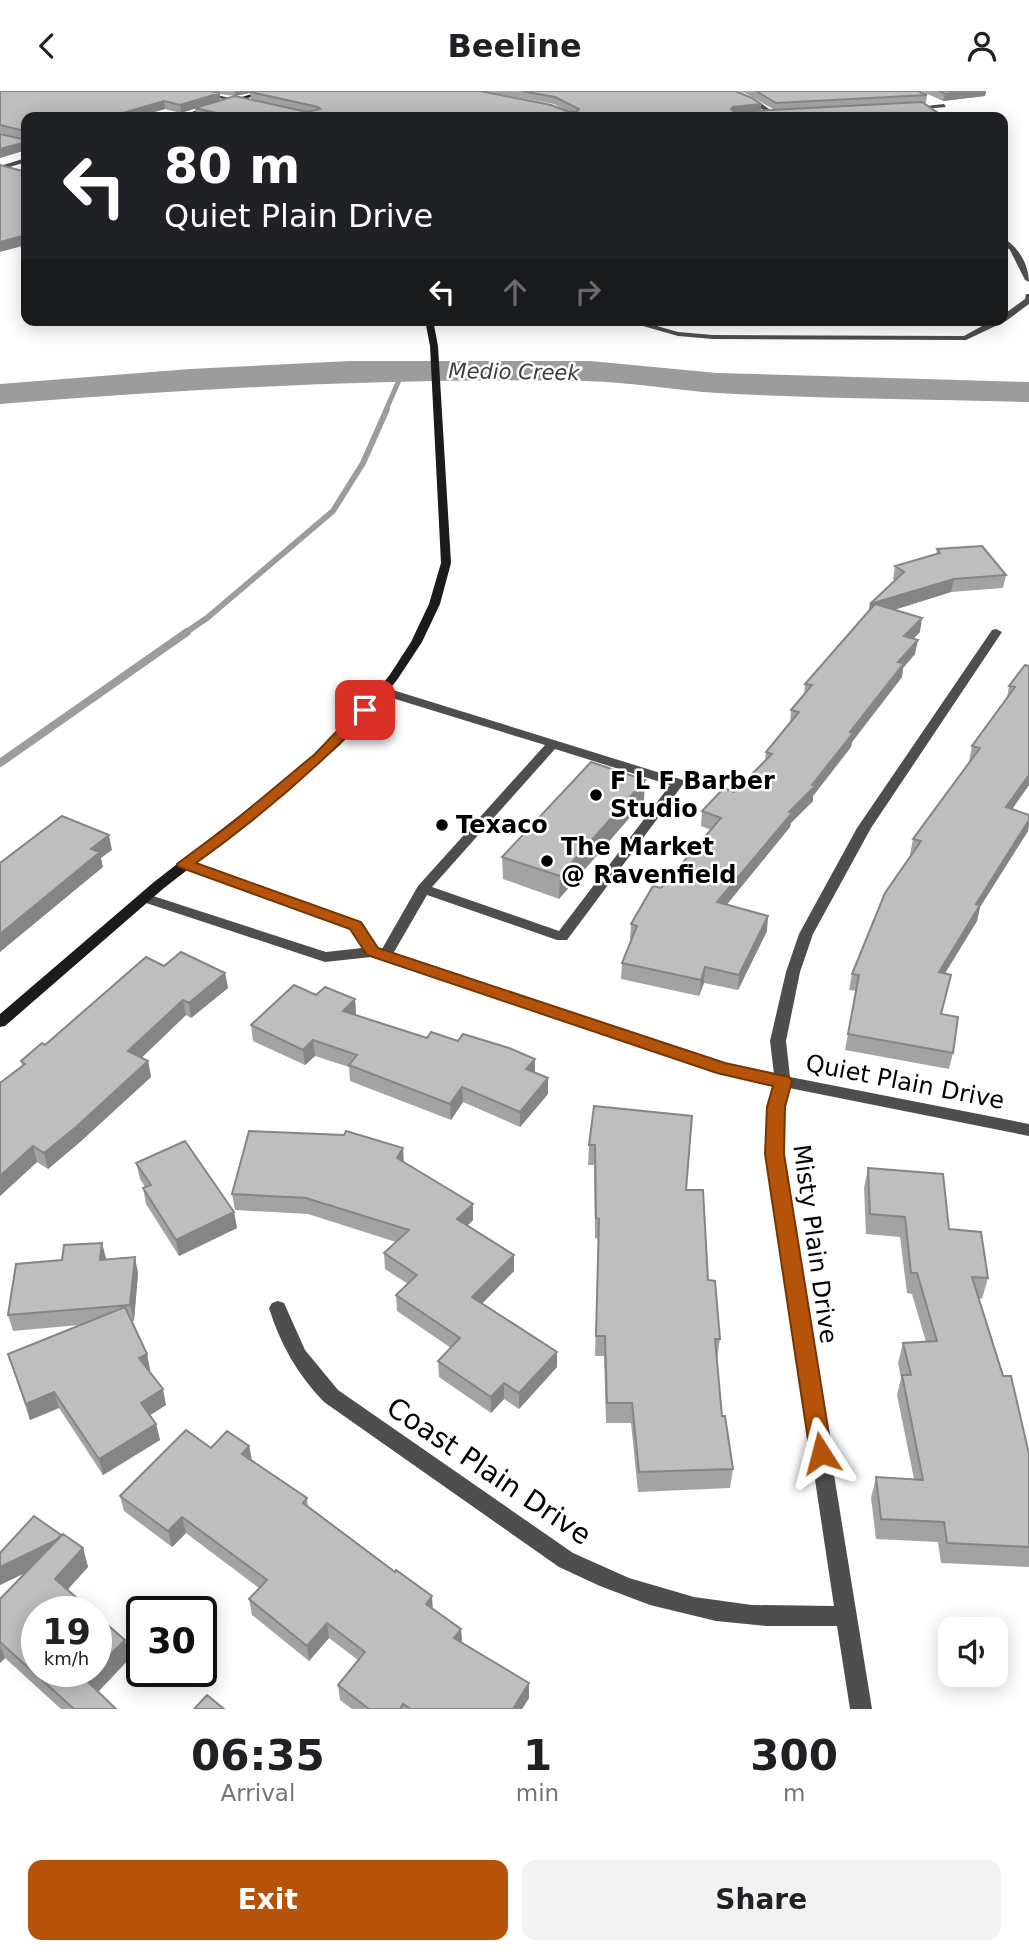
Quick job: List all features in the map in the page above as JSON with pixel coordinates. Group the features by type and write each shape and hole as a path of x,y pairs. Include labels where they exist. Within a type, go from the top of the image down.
{"street":[{"path":"191,91 248,103"},
{"path":"196,112 268,91"},
{"path":"725,91 755,101 770,112"},
{"path":"905,109 944,106 921,96"},
{"path":"0,168 21,162"},
{"path":"1008,244 1029,280"},
{"path":"1008,315 1029,300 1029,296"},
{"path":"0,1022 184,864 237,826 320,757 383,691 409,653 442,581 446,541 435,346 430,326"},
{"path":"648,326 678,334 713,337 966,338 989,326"},
{"name":"Misty Plain Drive","path":"861,1709 774,1154 776,1107 783,1081 778,1041 793,972 806,933 864,828 996,632"},
{"path":"383,691 678,783 562,937 423,889"},
{"path":"184,864 355,926 379,954 423,889 553,744"},
{"name":"Quiet Plain Drive","path":"145,898 325,957 379,954 723,1069 1029,1130"},
{"name":"Coast Plain Drive","path":"278,1308 292,1348 316,1381 331,1396 530,1538 566,1560 608,1581 653,1597 696,1607 740,1614 846,1616"}],"building":[{"path":"0,91 220,93 180,105 164,101 126,112 21,112 21,130 0,125"},
{"path":"480,91 551,105 569,112 307,112 320,109 250,92"},
{"path":"522,91 735,91 761,104 731,109 734,112 576,112 579,109 555,97"},
{"path":"756,91 918,91 927,95 776,103"},
{"path":"939,91 968,91 945,94"},
{"path":"235,96 307,112 212,112 195,108"},
{"path":"922,102 937,112 734,112"},
{"path":"0,134 21,139 21,143 0,149"},
{"path":"0,165 21,171 21,236 0,242"},
{"path":"982,546 1006,575 954,579 870,604 904,572 895,566 940,553 937,549"},
{"path":"875,604 922,618 904,636 918,640 898,662 904,663 850,732 853,733 812,785 815,786 789,812 792,813 717,902 768,916 739,975 705,967 701,980 622,963 637,926 631,924 653,886 661,888 721,818 702,811 724,788 734,792 772,754 766,752 799,712 791,710 812,685 805,684"},
{"path":"1025,665 1029,666 1029,775 1006,807 1029,815 1029,820 976,904 980,905 939,972 951,975 941,1014 958,1017 953,1053 848,1034 859,975 852,974 885,893 921,841 913,839 980,748 972,746 1015,687 1009,686"},
{"path":"591,762 645,780 560,876 502,857"},
{"path":"62,816 109,835 91,849 100,852 0,934 0,863"},
{"path":"181,952 225,973 189,1003 183,1000 128,1051 148,1061 76,1127 44,1153 33,1146 0,1176 0,1083 25,1064 21,1061 42,1043 45,1045 146,957 164,966"},
{"path":"294,985 316,995 325,987 355,999 343,1011 427,1038 431,1032 458,1041 463,1034 509,1048 535,1059 526,1069 548,1078 520,1112 462,1087 450,1104 349,1065 357,1055 313,1040 303,1050 251,1025"},
{"path":"594,1106 692,1116 686,1190 703,1190 708,1280 715,1281 720,1339 715,1339 722,1416 725,1416 733,1469 639,1472 632,1403 607,1403 605,1336 596,1336 599,1219 596,1218 595,1145 589,1145"},
{"path":"249,1131 344,1135 346,1131 403,1148 397,1158 473,1204 457,1219 514,1255 472,1297 557,1352 519,1393 504,1383 491,1397 438,1361 460,1338 396,1295 417,1275 384,1253 409,1230 306,1198 232,1194"},
{"path":"185,1141 234,1212 176,1240 143,1188 151,1185 136,1163"},
{"path":"868,1168 943,1174 949,1229 981,1232 988,1278 972,1277 1003,1376 1011,1376 1029,1454 1029,1547 947,1543 944,1522 881,1519 876,1477 923,1480 902,1375 911,1375 903,1343 937,1341 917,1273 911,1273 905,1217 870,1214"},
{"path":"102,1243 100,1260 135,1257 130,1305 8,1315 16,1264 62,1260 64,1245"},
{"path":"125,1307 147,1354 139,1358 163,1389 141,1403 156,1424 99,1459 54,1392 26,1404 8,1354"},
{"path":"186,1430 211,1448 227,1431 249,1446 242,1454 307,1498 303,1503 395,1572 396,1570 432,1596 426,1604 461,1629 454,1638 529,1683 513,1709 411,1709 403,1704 400,1709 369,1709 338,1685 365,1652 327,1623 307,1646 249,1599 267,1580 182,1517 168,1531 120,1496"},
{"path":"34,1516 61,1535 56,1540 0,1567 0,1553"},
{"path":"63,1534 83,1548 55,1579 75,1596 21,1596 21,1661 0,1642 0,1599"},
{"path":"112,1629 125,1640 112,1653"},
{"path":"50,1687 93,1687 116,1709 74,1709"},
{"path":"207,1695 224,1709 194,1709"}],"waterway":[{"name":"Medio Creek","path":"0,394 190,379 350,371 495,370 590,371 717,383 1029,392"},
{"path":"386,410 403,371"},
{"path":"185,633 207,618 333,511 363,463 387,409"},
{"path":"0,763 187,632"}],"place":[{"name":"F L F Barber Studio","path":"596,795"},
{"name":"Texaco","path":"442,825"},
{"name":"The Market @ Ravenfield","path":"547,861"}],"route":[{"path":"365,710 320,757 237,826 184,864 355,926 372,952 723,1069 783,1081 776,1107 774,1154 821,1453"}]}
